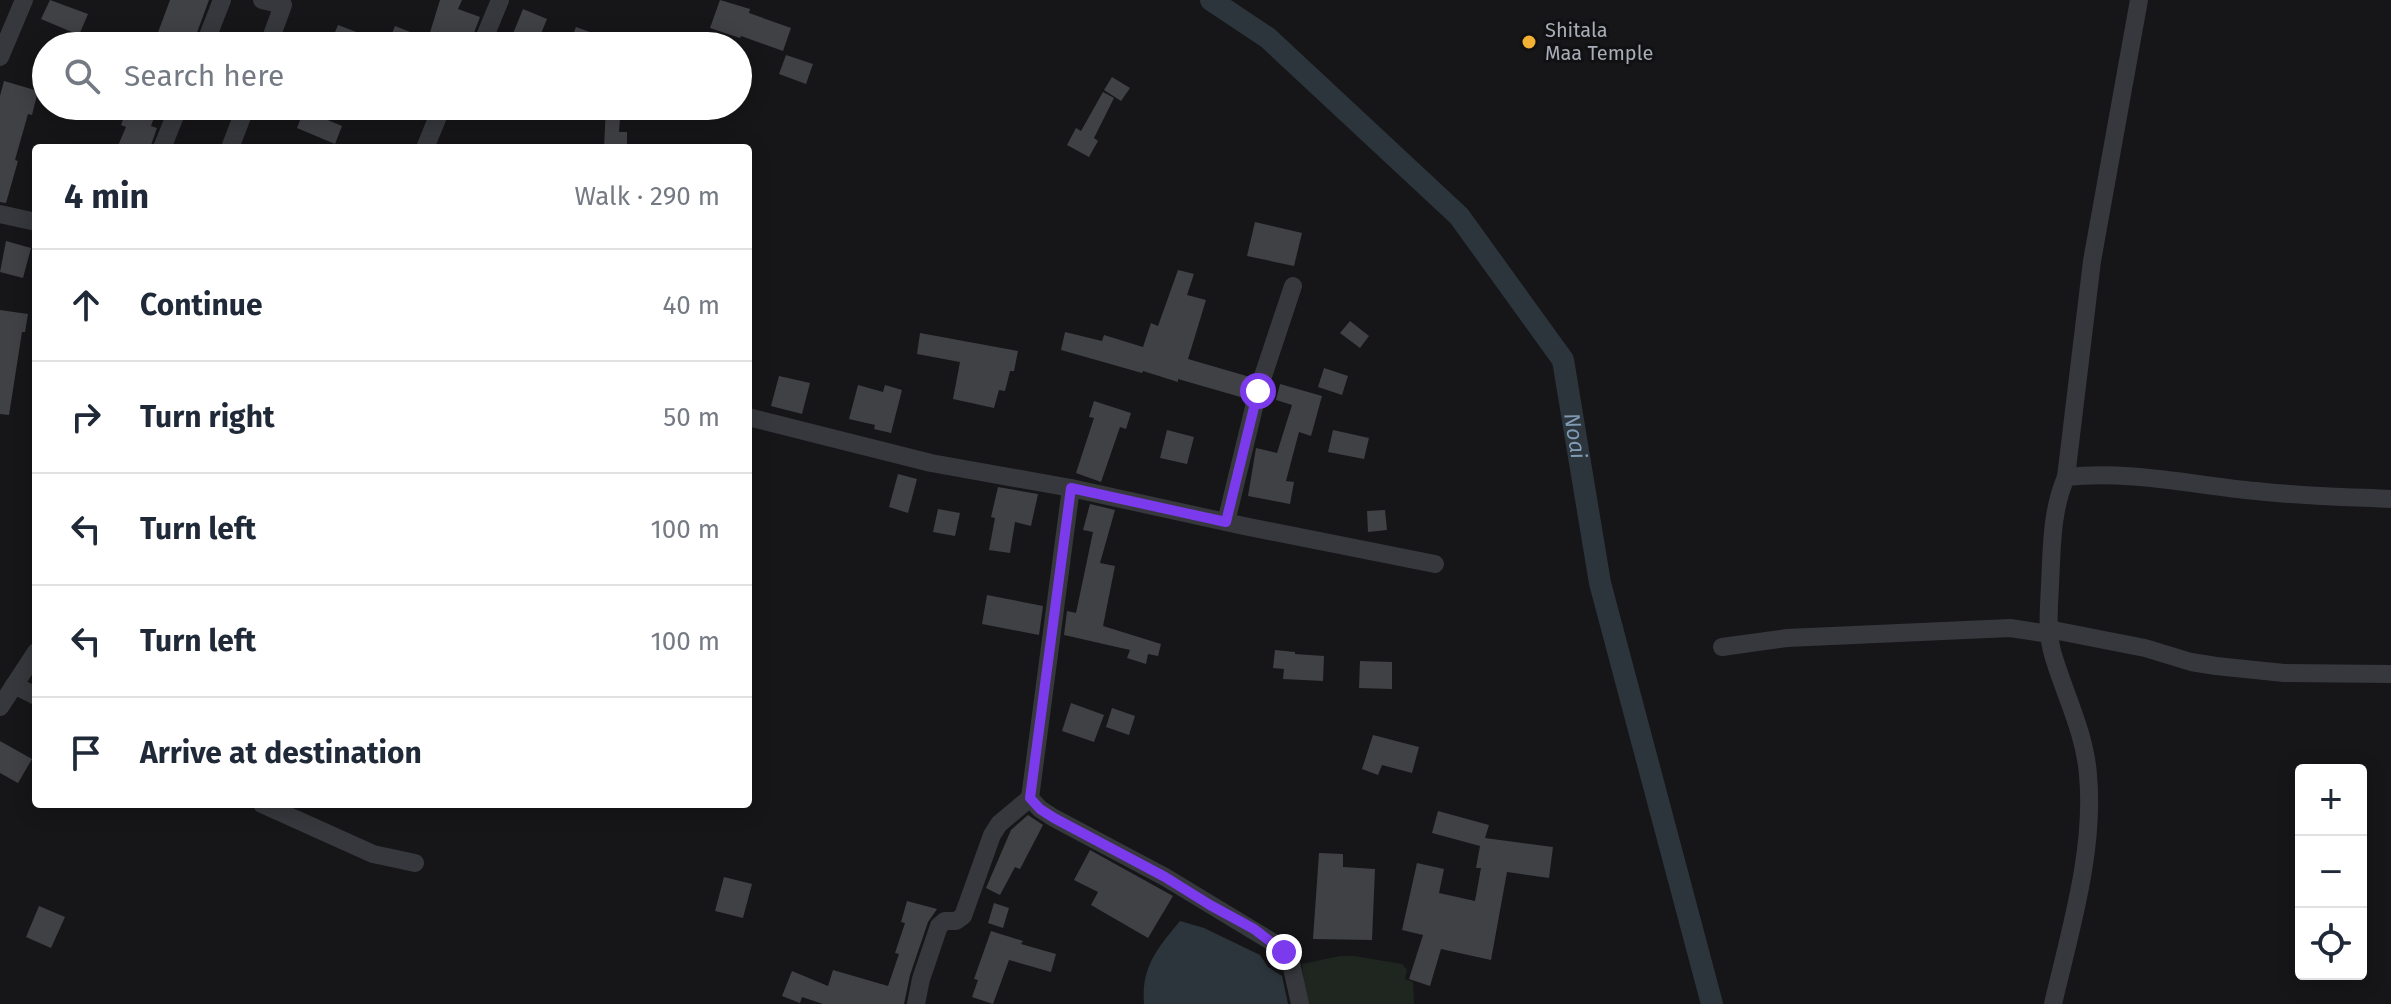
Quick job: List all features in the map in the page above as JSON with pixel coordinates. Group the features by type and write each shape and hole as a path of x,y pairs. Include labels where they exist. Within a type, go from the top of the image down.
{"street":[{"path":"0,57 24,0"},
{"path":"209,32 222,0"},
{"path":"262,0 284,3 273,32"},
{"path":"487,32 500,0"},
{"path":"2053,1004 2079,896 2088,826 2089,776 2083,740 2053,655 2048,631 2053,519 2066,477 2092,261 2139,0"},
{"path":"164,144 173,120"},
{"path":"232,144 241,120"},
{"path":"427,144 437,120"},
{"path":"1,218 32,222"},
{"path":"1226,522 1258,391 1293,286"},
{"path":"752,418 931,463 1071,488 1435,564"},
{"path":"2066,477 2093,474 2256,491 2391,499"},
{"path":"916,1004 939,926 945,921 960,920 963,916 988,843 999,824 1030,798 1071,488"},
{"path":"1722,647 1787,638 2010,628 2048,631 2145,648 2216,666 2284,673 2391,674"},
{"path":"0,707 32,658"},
{"path":"14,685 32,694"},
{"path":"1030,798 1054,818 1165,877 1274,943 1291,963 1300,1004"},
{"path":"271,808 373,854 415,863"}],"shaded area":[{"path":"1180,921 1204,928 1260,955 1268,967 1282,976 1288,1004 1144,1004 1148,968 1158,949"},
{"path":"1340,956 1402,964 1407,970 1405,979 1413,982 1414,1004 1306,1004 1302,964"}],"building":[{"path":"50,0 88,14 80,32 72,32 41,19"},
{"path":"170,0 209,0 197,32 158,32"},
{"path":"440,0 462,0 458,9 480,17 474,32 430,32"},
{"path":"720,0 750,9 749,13 791,28 783,51 752,40 752,32 722,32 710,28"},
{"path":"523,9 547,19 542,32 514,32"},
{"path":"338,25 356,32 335,32"},
{"path":"395,26 410,32 393,32"},
{"path":"786,55 813,64 806,84 779,74"},
{"path":"1112,77 1130,88 1121,101 1104,90"},
{"path":"4,81 32,89 32,115 28,114 6,203 0,202 0,96"},
{"path":"1103,92 1114,98 1094,138 1098,141 1089,157 1067,145 1076,128 1081,131"},
{"path":"123,120 153,120 151,126 157,128 151,144 119,144 126,127 121,125"},
{"path":"300,120 328,120 342,126 335,144 297,128"},
{"path":"605,120 620,120 619,132 627,132 627,144 604,144"},
{"path":"1255,222 1302,233 1294,266 1247,256"},
{"path":"6,241 31,248 23,278 0,272"},
{"path":"1178,270 1194,274 1187,295 1206,300 1188,359 1250,377 1244,398 1061,350 1065,332 1102,341 1104,335 1143,347 1151,323 1158,326"},
{"path":"0,310 28,314 25,332 22,332 9,415 0,414"},
{"path":"1350,321 1369,336 1360,348 1340,333"},
{"path":"920,333 1018,351 1014,371 1010,371 1005,391 999,390 994,408 953,399 960,362 917,354"},
{"path":"1324,368 1348,376 1342,395 1318,387"},
{"path":"779,376 810,383 802,414 771,406"},
{"path":"1280,384 1322,396 1311,436 1299,432 1286,481 1294,482 1290,504 1248,496 1256,448 1277,453 1292,405 1276,400"},
{"path":"858,385 883,392 885,385 902,390 891,433 874,429 875,425 849,419"},
{"path":"1094,401 1131,413 1126,429 1120,427 1101,482 1076,473 1094,418 1089,417"},
{"path":"1167,430 1194,437 1187,464 1160,458"},
{"path":"1333,430 1369,438 1364,459 1328,452"},
{"path":"898,474 917,479 908,513 889,507"},
{"path":"998,487 1038,494 1031,526 1015,522 1010,553 989,550 995,518 991,517"},
{"path":"1090,504 1115,510 1100,563 1115,566 1103,626 1161,644 1158,656 1148,654 1146,664 1127,658 1130,650 1064,635 1067,611 1076,613 1093,532 1083,530"},
{"path":"938,509 960,513 955,536 933,532"},
{"path":"1385,510 1387,530 1368,532 1367,511"},
{"path":"987,595 1043,606 1039,635 982,624"},
{"path":"1275,650 1324,656 1323,681 1283,679 1284,669 1273,668"},
{"path":"1360,661 1392,662 1392,689 1359,688"},
{"path":"1071,703 1104,715 1094,742 1062,731"},
{"path":"1112,708 1135,716 1129,735 1106,727"},
{"path":"1373,735 1419,747 1412,773 1382,765 1378,775 1362,769"},
{"path":"0,741 32,759 18,783 0,773"},
{"path":"1438,811 1489,825 1485,838 1553,847 1549,878 1507,872 1491,960 1441,949 1430,986 1409,979 1423,935 1402,930 1417,863 1444,869 1439,893 1475,901 1481,868 1476,868 1480,846 1432,833"},
{"path":"1028,815 1043,825 1020,869 1015,867 1000,895 986,888 1011,830"},
{"path":"1090,850 1173,896 1148,938 1091,905 1098,892 1074,880"},
{"path":"1319,853 1343,854 1343,867 1375,869 1372,940 1313,939"},
{"path":"724,877 752,884 743,918 715,911"},
{"path":"907,901 937,909 928,922 904,1004 823,1004 802,997 800,1003 782,996 792,971 828,986 833,970 888,986 899,954 895,953 905,923 901,922"},
{"path":"994,903 1009,908 1003,928 988,923"},
{"path":"39,906 65,917 51,948 26,937"},
{"path":"991,931 1056,954 1051,972 1009,960 993,1004 972,997 978,980 974,979"}],"waterway":[{"name":"Noai","path":"1211,0 1268,38 1459,216 1563,360 1600,583 1712,1004"}],"place":[{"name":"Shitala Maa Temple","path":"1529,42"}],"route":[{"path":"1258,391 1226,522 1071,488 1030,798 1054,818 1165,877 1254,929 1284,952"}]}
